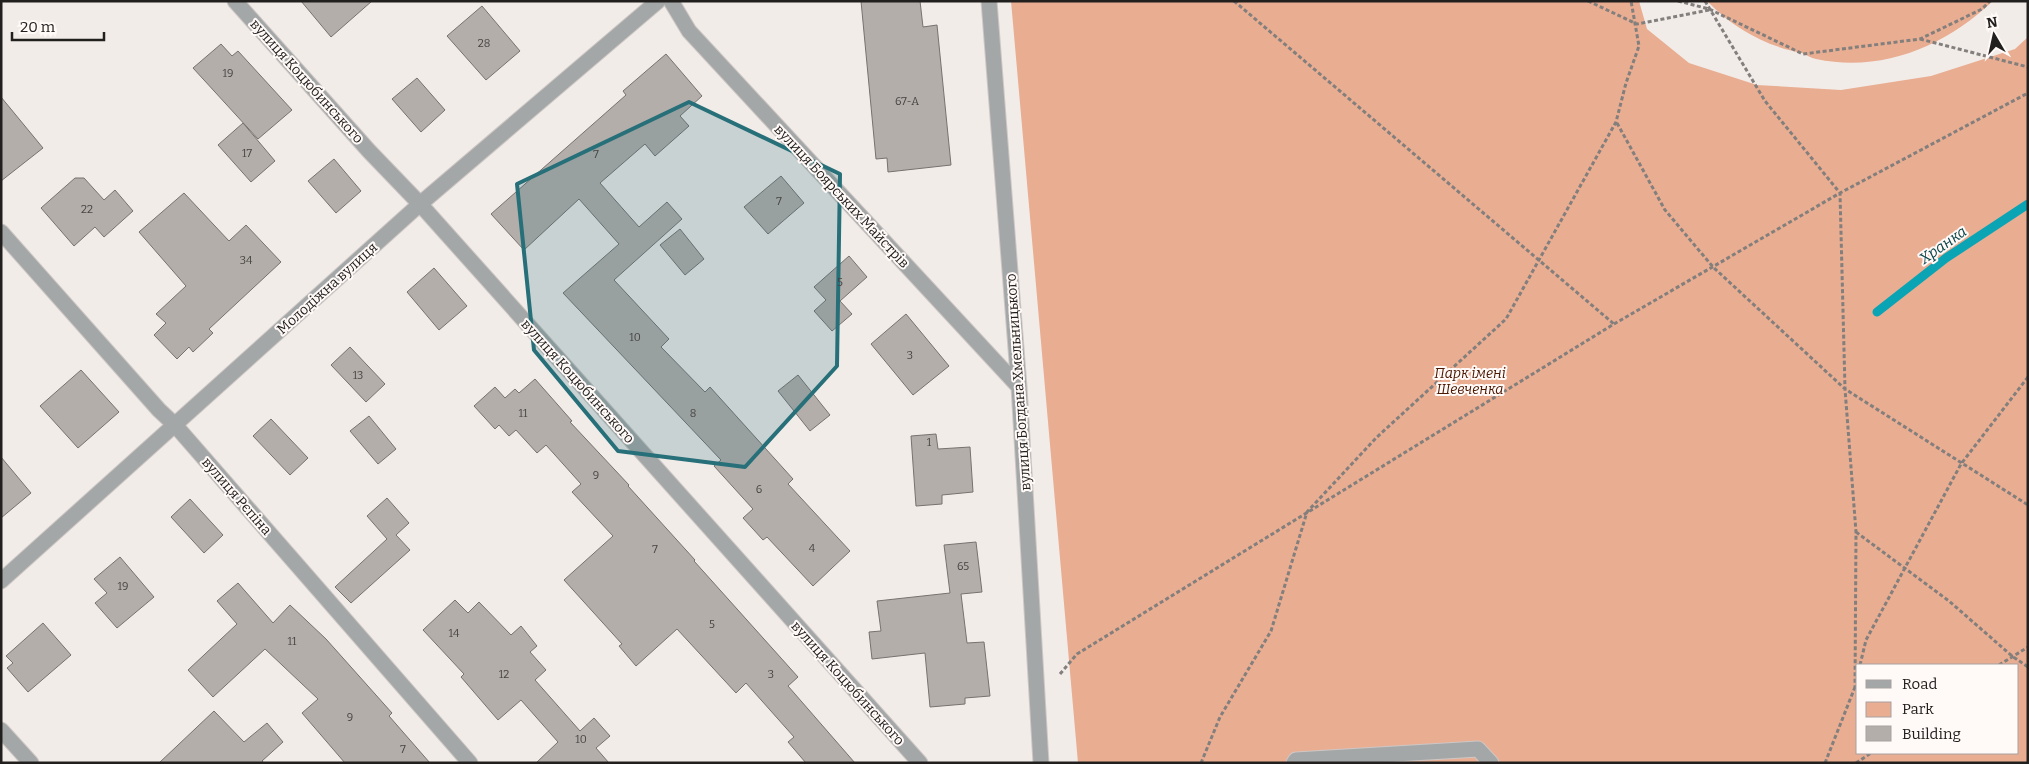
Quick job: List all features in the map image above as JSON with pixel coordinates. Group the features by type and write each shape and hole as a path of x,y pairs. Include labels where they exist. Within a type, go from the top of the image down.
{"street":[{"name":"вулиця Коцюбинського","path":"235,1 420,204 920,763"},
{"name":"Молодіжна вулиця","path":"1,581 420,204 658,1"},
{"name":"вулиця Боярських Майстрів","path":"671,1 689,31 1019,387"},
{"name":"вулиця Богдана Хмельницького","path":"989,1 1019,387 1041,763"},
{"name":"вулиця Рєпіна","path":"1,232 159,410 175,425 470,763"},
{"path":"1,730 31,763"},
{"path":"1294,763 1296,760 1478,749 1491,763"}],"path":[{"path":"1234,1 1614,324"},
{"path":"1588,1 1637,24 1709,9"},
{"path":"1201,763 1220,717 1270,630 1307,512 1377,437 1506,319 1539,261 1616,122 1626,83 1639,46 1637,24 1631,1"},
{"path":"1678,1 1709,9 1804,54 1920,40 1982,9 1990,1"},
{"path":"1706,1 1765,101 1840,193 1845,389 1856,532 1855,689"},
{"path":"1920,40 2028,67"},
{"path":"1037,707 1061,672 1078,654 1307,512 1614,324 1840,193 2028,93"},
{"path":"1616,122 1665,210 1713,268 1845,389 2028,505"},
{"path":"1860,664 1866,640 1961,464 2028,376"},
{"path":"1856,532 1949,600 2012,656 2028,667"},
{"path":"2000,664 2028,647"},
{"path":"1825,763 1856,685"},
{"path":"1856,763 1870,754"}],"highlighted area":[{"path":"689,102 840,174 837,366 745,467 618,451 534,350 517,184"}],"green space":[{"name":"Парк імені Шевченка","path":"1011,1 1639,1 1647,29 1689,63 1757,85 1841,90 1931,76 2015,49 2028,37 2028,763 1078,763"},
{"path":"1707,1 1993,1 1955,31 1934,43 1912,52 1889,59 1841,62 1814,59 1802,53 1763,41 1728,20"}],"building":[{"path":"301,1 372,1 331,37"},
{"path":"861,1 920,1 923,27 937,25 951,165 888,172 887,158 876,159"},
{"path":"482,6 520,51 486,80 447,36"},
{"path":"221,44 232,56 238,51 292,110 258,139 193,68"},
{"path":"666,54 702,96 680,116 689,126 655,156 645,144 600,183 639,227 667,202 682,219 614,280 669,339 661,347 705,392 710,387 793,479 788,484 850,551 813,586 767,537 763,540 743,518 753,509 714,466 721,460 563,293 619,244 579,199 524,250 491,214 626,95 623,91"},
{"path":"417,78 445,110 421,132 392,99"},
{"path":"1,97 43,148 1,181"},
{"path":"243,123 275,161 251,182 218,145"},
{"path":"334,159 361,191 336,213 308,181"},
{"path":"781,176 804,203 768,234 744,207"},
{"path":"75,178 84,178 104,200 115,190 133,211 104,237 95,227 74,246 41,208"},
{"path":"184,193 229,241 246,225 281,262 209,329 213,333 193,352 189,347 177,359 154,335 166,323 156,314 186,286 139,232"},
{"path":"680,229 704,259 685,275 660,245"},
{"path":"849,256 867,277 840,301 852,314 832,331 814,311 826,300 814,287"},
{"path":"434,268 467,306 439,330 407,292"},
{"path":"906,314 949,366 913,395 871,344"},
{"path":"350,347 385,384 366,402 331,365"},
{"path":"81,370 119,412 78,448 40,406"},
{"path":"798,375 830,415 810,431 778,391"},
{"path":"535,379 572,421 570,422 629,485 798,677 788,686 855,763 806,763 788,742 794,737 746,683 736,693 677,629 636,666 619,646 622,644 564,580 613,536 572,492 581,484 546,445 537,453 516,430 509,436 499,425 495,429 474,406 495,387 505,398 515,389 519,393"},
{"path":"369,416 396,449 378,464 350,431"},
{"path":"271,419 308,458 290,475 253,436"},
{"path":"936,434 938,449 970,447 973,492 942,495 942,504 916,506 911,436"},
{"path":"1,457 31,493 1,518"},
{"path":"387,498 409,523 396,535 410,550 351,603 335,587 387,539 367,516"},
{"path":"190,499 223,535 204,553 171,517"},
{"path":"976,542 982,592 961,594 967,643 984,642 990,696 965,698 965,704 930,707 925,653 872,659 869,632 881,631 877,601 950,593 944,545"},
{"path":"120,557 154,597 117,628 95,603 107,593 94,579"},
{"path":"238,583 273,623 290,605 326,639 392,713 389,716 430,763 345,763 302,713 318,699 265,649 213,697 188,670 237,624 217,601"},
{"path":"455,600 468,613 479,602 511,635 521,626 537,646 530,652 546,670 535,680 580,731 594,718 610,736 596,748 609,763 536,763 558,742 521,700 498,720 461,677 464,674 423,630"},
{"path":"43,623 71,655 28,692 7,668 13,663 6,656"},
{"path":"214,711 244,742 267,723 283,742 262,761 264,763 159,763"}],"waterway":[{"name":"Хранка","path":"1877,312 1946,258 2028,204"}]}
